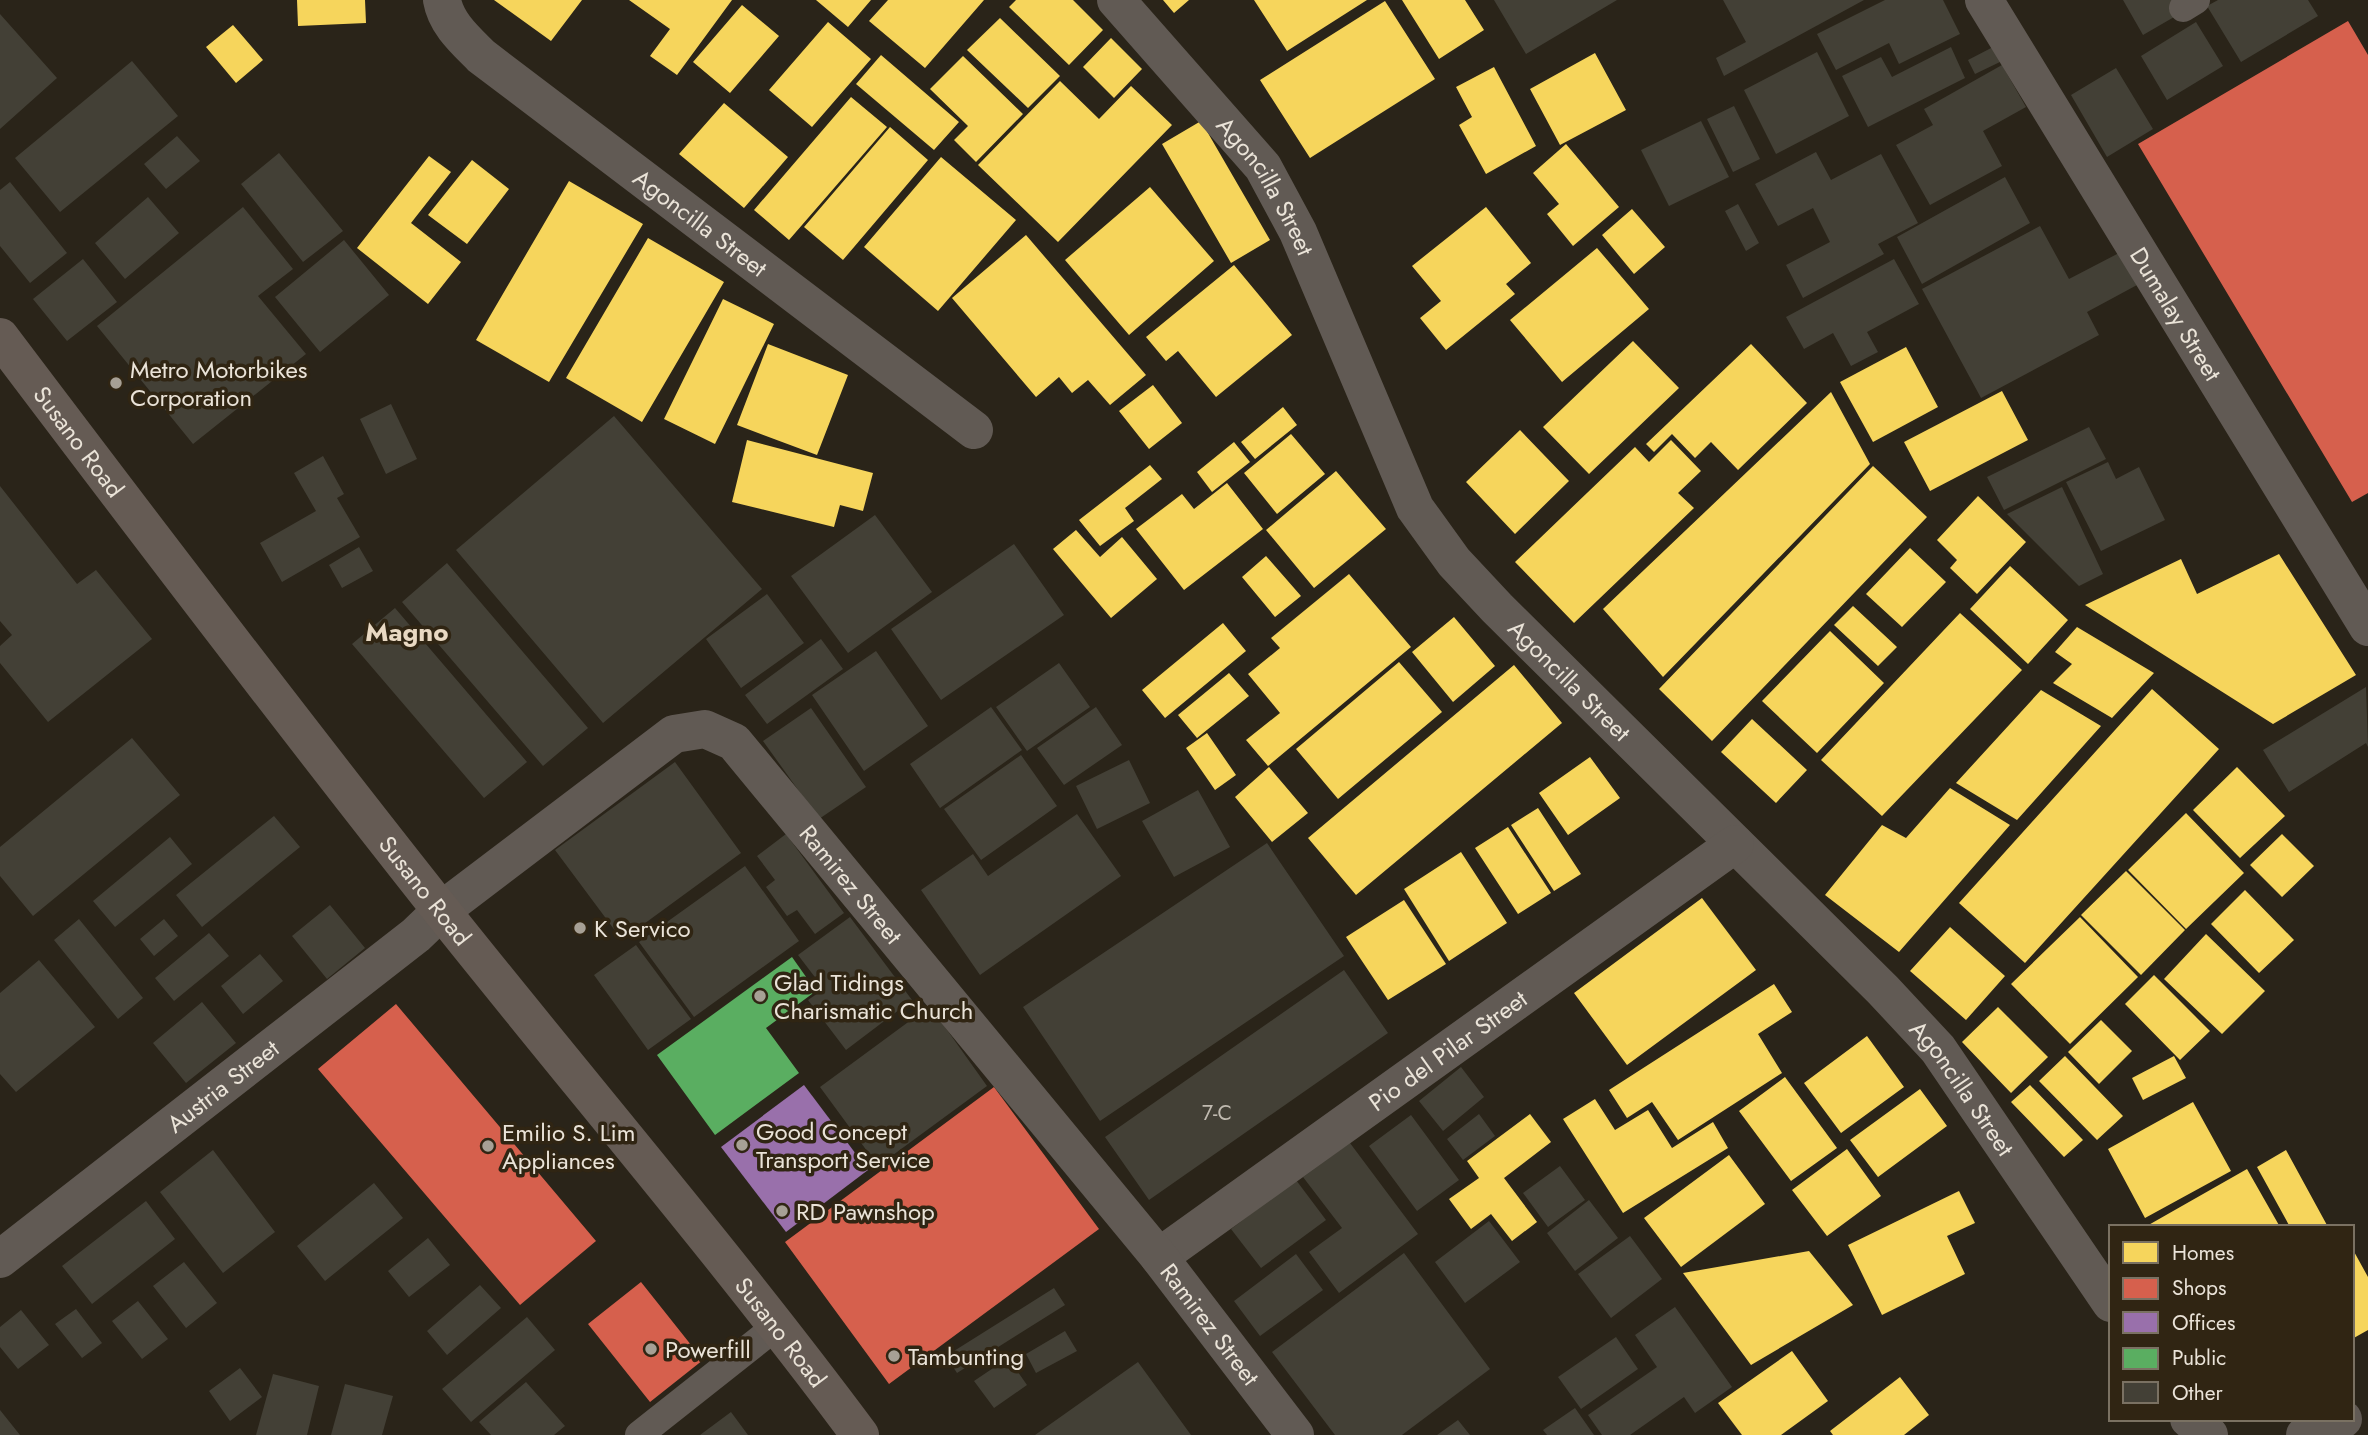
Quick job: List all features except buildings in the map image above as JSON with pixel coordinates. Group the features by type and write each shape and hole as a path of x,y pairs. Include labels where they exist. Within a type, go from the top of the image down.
{"main road":[{"name":"Susano Road","path":"0,337 225,634 442,911 778,1325 860,1435"}],"street":[{"name":"Agoncilla Street","path":"442,0 444,11 458,33 481,55 974,430"},
{"name":"Agoncilla Street","path":"1116,0 1263,167 1298,232 1410,496 1433,536 1497,608 1883,989 1938,1049 2109,1300"},
{"name":"Dumalay Street","path":"1984,0 2368,627"},
{"name":"Ramirez Street","path":"442,911 674,734 705,729 734,742 1159,1256 1295,1435"},
{"name":"Pio del Pilar Street","path":"1159,1256 1735,844"},
{"name":"Austria Street","path":"0,1259 416,935 442,911"},
{"path":"2192,1421 2209,1435"},
{"path":"2305,1435 2338,1421"}],"lane":[{"path":"639,1435 778,1325"}],"place":[{"name":"Metro Motorbikes Corporation","path":"116,383"},
{"name":"K Servico","path":"580,928"},
{"name":"Glad Tidings Charismatic Church","path":"760,996"},
{"name":"Good Concept Transport Service","path":"742,1145"},
{"name":"Emilio S. Lim Appliances","path":"488,1146"},
{"name":"RD Pawnshop","path":"782,1211"},
{"name":"Powerfill","path":"651,1349"},
{"name":"Tambunting","path":"894,1356"}],"district":[{"name":"Magno","path":"407,632"}]}
